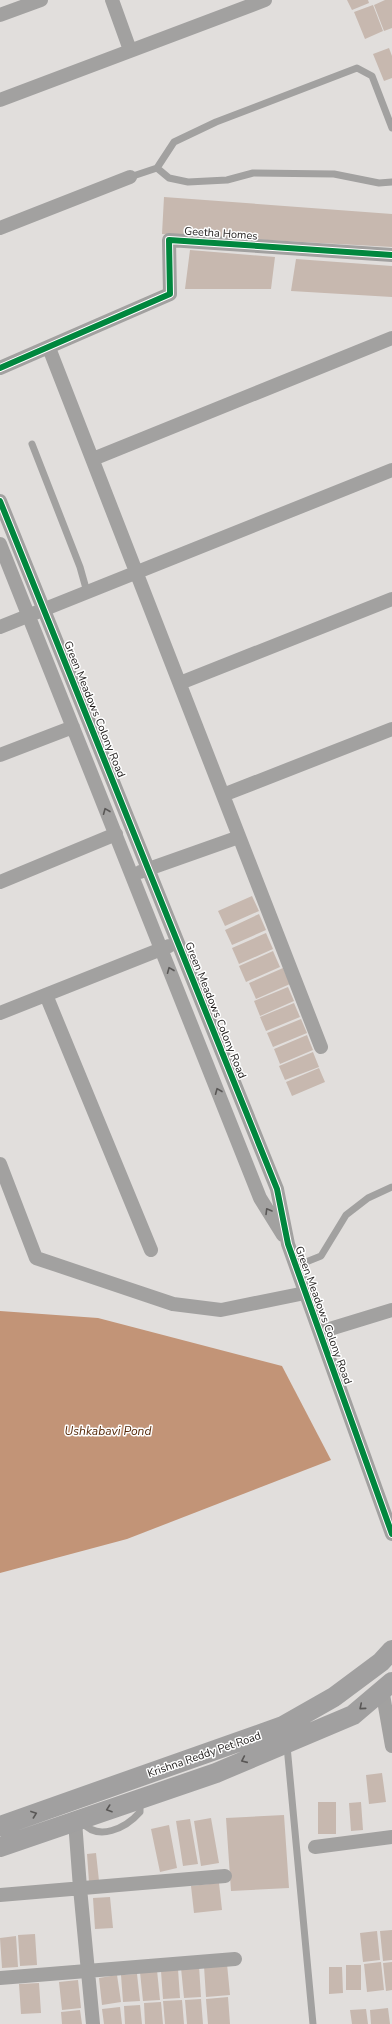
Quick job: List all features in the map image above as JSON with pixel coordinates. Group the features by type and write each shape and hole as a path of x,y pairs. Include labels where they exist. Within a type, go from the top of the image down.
{"main road":[{"name":"Krishna Reddy Pet Road","path":"0,1826 284,1726 334,1697 381,1662 392,1650"},
{"name":"Krishna Reddy Pet Road","path":"0,1847 216,1773 287,1741 353,1714 387,1686"}],"street":[{"path":"0,15 41,0"},
{"path":"112,0 130,50"},
{"path":"0,100 265,0"},
{"path":"0,228 130,177"},
{"name":"Geetha Homes","path":"0,368 49,348 170,294 169,240 392,255"},
{"path":"92,459 392,338"},
{"path":"49,348 321,1047"},
{"path":"0,627 392,470"},
{"name":"Green Meadows Colony Road","path":"0,501 277,1189 288,1244 391,1526"},
{"name":"Green Meadows Colony Road","path":"0,544 260,1198 288,1244"},
{"path":"180,683 392,599"},
{"path":"0,755 73,726"},
{"path":"223,795 392,729"},
{"path":"0,882 116,834"},
{"path":"132,875 239,836"},
{"path":"0,1013 178,942"},
{"path":"46,995 151,1250"},
{"path":"0,1164 36,1258 173,1304 221,1310 305,1293"},
{"path":"320,1332 392,1310"},
{"path":"387,1686 392,1746"},
{"path":"78,1820 80,1888 93,2024"},
{"path":"315,1847 392,1837"},
{"path":"0,1894 225,1876"},
{"path":"0,1978 235,1959"}],"lane":[{"path":"130,177 156,168 174,142 216,122 357,68 372,76 392,128"},
{"path":"156,168 169,178 188,182 227,180 253,173 334,174 379,183 392,182"},
{"path":"32,444 80,567 87,592"},
{"path":"296,1266 321,1256 346,1215 368,1198 392,1187"},
{"path":"287,1741 312,2024"}],"water":[{"name":"Ushkabavi Pond","path":"0,1311 98,1318 282,1366 331,1460 127,1539 0,1573"}],"building":[{"path":"347,0 368,0 369,3 352,10"},
{"path":"385,0 392,0 392,28 384,31 374,5"},
{"path":"373,5 383,31 365,39 354,12"},
{"path":"389,48 392,56 392,78 384,81 373,54"},
{"path":"164,197 392,214 392,247 162,234"},
{"path":"190,250 275,257 271,289 185,289"},
{"path":"296,259 392,266 392,297 291,291"},
{"path":"252,896 259,911 225,926 218,911"},
{"path":"259,914 266,930 232,945 225,930"},
{"path":"266,933 273,949 239,964 232,948"},
{"path":"273,951 280,967 246,982 239,966"},
{"path":"283,968 290,984 256,999 249,983"},
{"path":"288,987 294,1001 260,1016 254,1001"},
{"path":"294,1003 300,1017 266,1031 260,1017"},
{"path":"301,1019 307,1033 273,1047 267,1033"},
{"path":"307,1035 313,1050 280,1064 274,1049"},
{"path":"313,1052 319,1067 285,1080 279,1066"},
{"path":"319,1068 325,1082 292,1096 286,1082"},
{"path":"382,1773 386,1802 369,1804 366,1775"},
{"path":"318,1802 336,1802 336,1834 318,1834"},
{"path":"361,1802 363,1830 351,1831 349,1803"},
{"path":"284,1815 289,1888 231,1891 226,1818"},
{"path":"211,1818 219,1863 201,1866 194,1821"},
{"path":"190,1819 198,1864 183,1866 176,1821"},
{"path":"169,1825 177,1868 160,1872 151,1829"},
{"path":"96,1853 99,1881 89,1882 87,1854"},
{"path":"219,1883 222,1910 194,1913 191,1886"},
{"path":"110,1897 113,1928 95,1929 93,1898"},
{"path":"392,1930 392,1960 383,1961 380,1931"},
{"path":"377,1931 380,1960 363,1962 360,1933"},
{"path":"35,1934 37,1965 20,1966 18,1935"},
{"path":"16,1936 18,1967 2,1968 0,1938"},
{"path":"381,1962 384,1990 367,1992 364,1964"},
{"path":"392,1962 392,1990 386,1991 383,1963"},
{"path":"227,1964 230,1995 206,1997 204,1966"},
{"path":"346,1965 361,1965 361,1990 346,1990"},
{"path":"199,1966 201,1997 184,1998 181,1968"},
{"path":"329,1967 342,1967 343,1993 329,1994"},
{"path":"178,1969 180,1998 163,1999 161,1971"},
{"path":"157,1970 160,2000 143,2001 140,1972"},
{"path":"137,1974 140,2001 123,2002 121,1975"},
{"path":"117,1975 121,2002 102,2005 99,1978"},
{"path":"78,1980 81,2008 62,2010 59,1982"},
{"path":"39,1983 41,2013 21,2014 19,1984"},
{"path":"228,1997 230,2024 208,2024 206,1999"},
{"path":"201,1999 203,2024 187,2024 185,2000"},
{"path":"182,2000 184,2024 165,2024 163,2001"},
{"path":"161,2002 163,2024 145,2024 144,2003"},
{"path":"140,2005 142,2024 125,2024 124,2006"},
{"path":"120,2007 122,2024 104,2024 102,2009"},
{"path":"388,2008 390,2024 371,2024 370,2010"},
{"path":"366,2009 368,2024 352,2024 350,2010"},
{"path":"80,2010 82,2024 62,2024 61,2012"}],"cycle path":[{"path":"0,368 170,294 169,240 392,255"},
{"path":"0,501 277,1189 288,1244 392,1534"}]}
